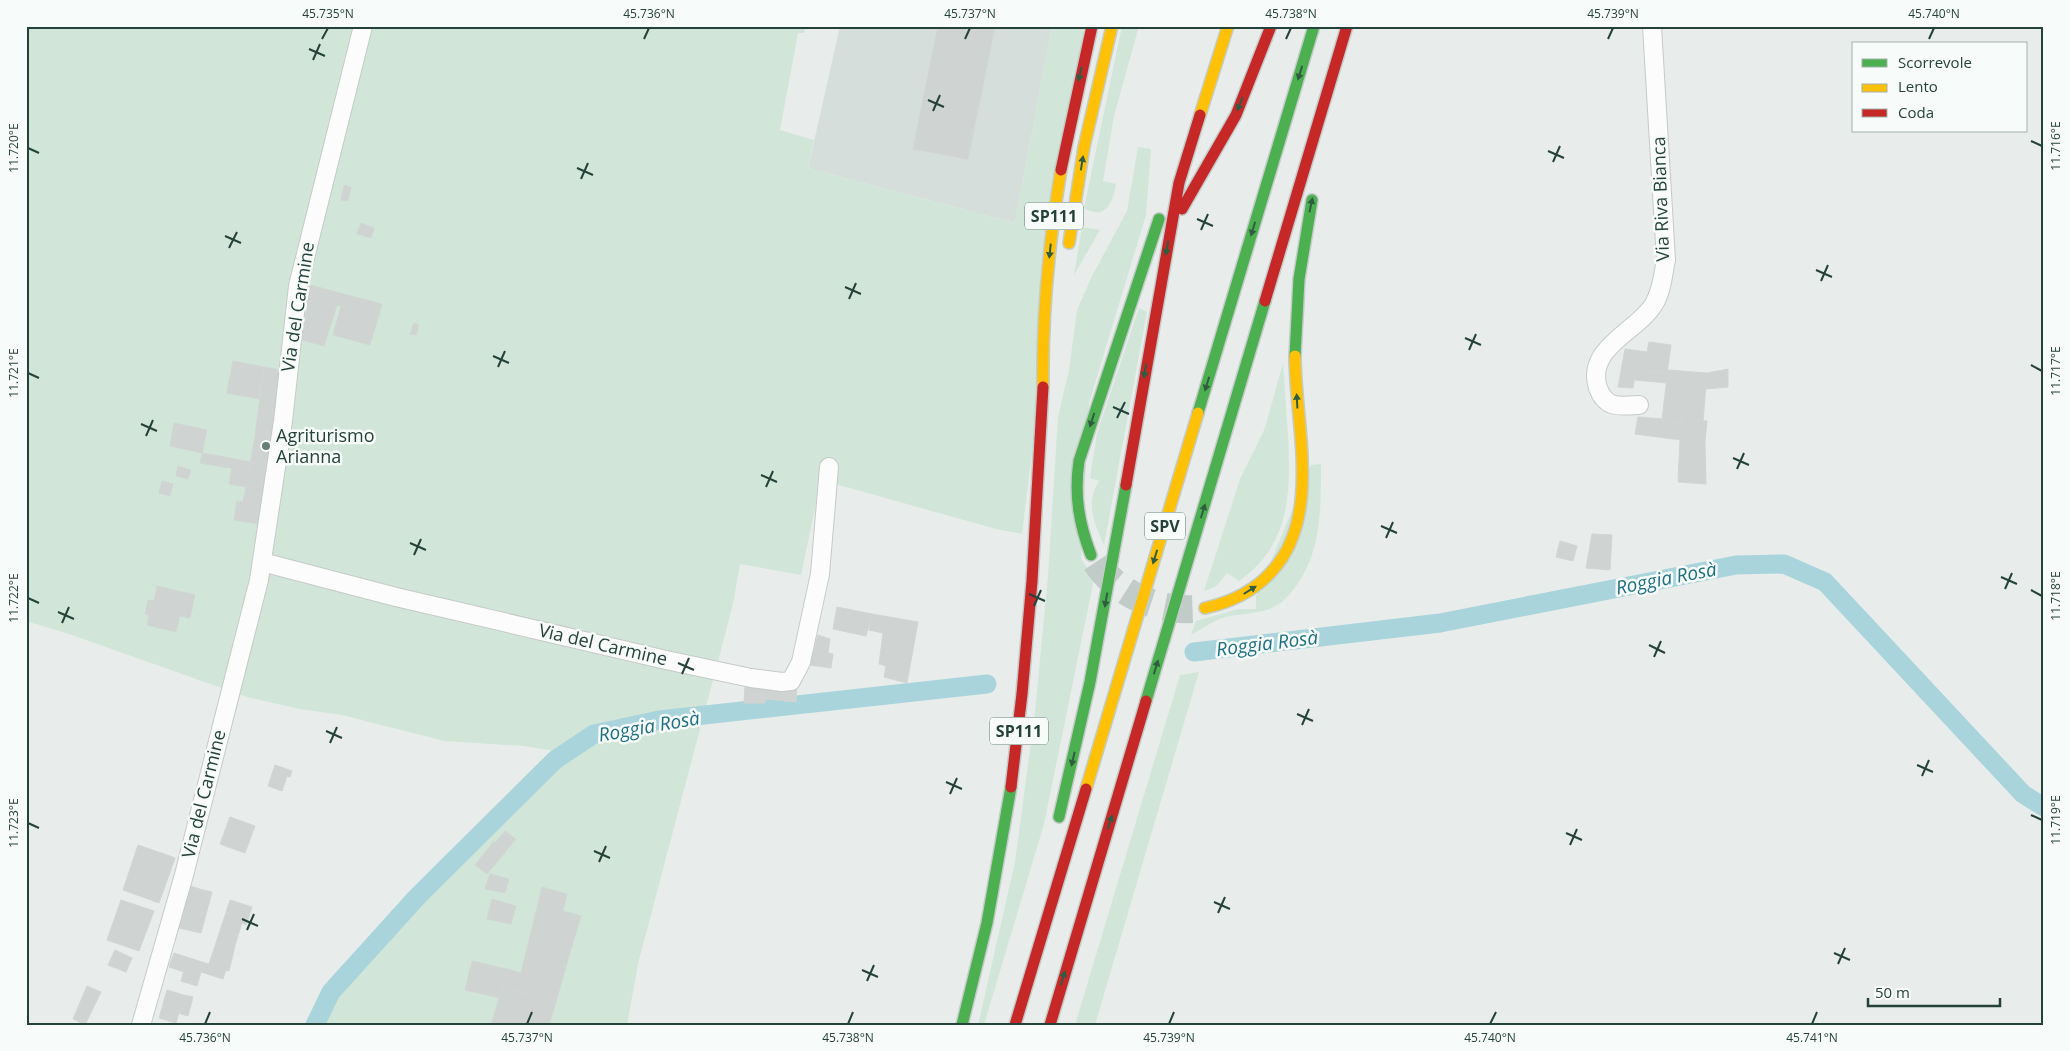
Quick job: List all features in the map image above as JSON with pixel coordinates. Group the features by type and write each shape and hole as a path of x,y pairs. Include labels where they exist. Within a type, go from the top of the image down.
{"main road":[{"name":"SP111","path":"962,1025 988,922 1005,825 1020,721 1028,634 1043,410 1042,335 1052,229 1070,121 1092,26"},
{"name":"SP111","path":"1068,251 1084,147 1112,26"},
{"path":"1056,828 1098,643 1179,182 1228,26"},
{"path":"1171,229 1236,115 1270,26"},
{"name":"SPV","path":"1015,1025 1314,26"},
{"name":"SPV","path":"1050,1025 1348,26"},
{"path":"1352,26 1352,51"},
{"path":"1091,554 1080,526 1075,503 1079,462 1156,226 1179,182"},
{"path":"1205,608 1230,601 1260,584 1287,552 1298,526 1302,503 1303,476 1295,380 1295,328 1300,269 1314,189"},
{"name":"SP111","path":"1043,410 1055,338"}],"street":[{"name":"Via del Carmine","path":"141,1025 184,875 262,562 283,421 298,286 363,26"},
{"name":"Via Riva Bianca","path":"1639,405 1610,404 1602,397 1596,382 1599,363 1610,345 1641,320 1654,304 1662,284 1666,260 1652,26"},
{"name":"Via del Carmine","path":"262,562 396,597 666,660 751,678 782,682 791,681 801,662 820,574 829,467"}],"shaded area":[{"path":"840,26 1052,26 1015,223 808,168"}],"green space":[{"path":"26,26 806,26 804,33 798,33 780,130 814,140 808,168 1015,223 1052,26 1084,26 1022,534 996,529 821,480 801,575 740,564 733,604 638,964 627,1025 308,1025 324,993 347,961 557,754 554,751 524,746 444,741 342,715 299,709 247,697 69,634 26,621"},
{"path":"1122,26 1139,26 1114,116 1103,181 1116,184 1113,197 1107,208 1098,212 1084,208"},
{"path":"1138,147 1151,149 1146,215 1089,403 1081,558 1094,579 1044,824 984,1025 978,1025 1015,862 1035,712 1048,576 1058,417 1069,370 1077,310 1092,276 1127,211"},
{"path":"1082,227 1100,230 1074,275"},
{"path":"1139,308 1147,312 1104,545 1092,513 1092,497 1099,481 1090,478 1097,433"},
{"path":"1283,363 1289,478 1284,517 1278,535 1269,551 1256,567 1239,581 1227,573 1217,585 1204,591 1240,479 1265,428"},
{"path":"1321,464 1320,513 1315,545 1303,575 1294,589 1274,607 1221,618 1191,635 1196,621 1238,609 1256,609 1256,597 1311,465"},
{"path":"1199,672 1095,1025 1075,1025 1180,675"}],"building":[{"path":"938,26 995,26 968,159 913,149"},
{"path":"344,185 351,187 348,201 341,200"},
{"path":"361,223 374,228 371,238 357,234"},
{"path":"310,285 382,304 370,345 333,335 341,306 307,297"},
{"path":"307,297 337,305 324,346 299,339 308,307 304,306"},
{"path":"414,323 419,325 416,335 410,334"},
{"path":"1649,342 1671,345 1667,373 1636,369 1633,388 1618,387 1625,349 1647,352"},
{"path":"233,361 264,367 259,399 227,393"},
{"path":"264,367 281,370 274,431 258,524 234,520 237,501 243,502 255,436"},
{"path":"1636,369 1668,374 1667,383 1635,380"},
{"path":"1728,369 1728,387 1706,389 1707,373"},
{"path":"1668,370 1707,373 1703,421 1682,418 1682,422 1674,422 1673,439 1635,434 1638,417 1662,419"},
{"path":"1682,418 1707,421 1705,441 1673,439 1674,422 1682,422"},
{"path":"174,423 207,430 202,453 170,446"},
{"path":"1680,439 1705,441 1706,484 1678,482"},
{"path":"202,453 225,457 223,467 200,463"},
{"path":"225,457 250,462 246,487 229,484 232,468 223,467"},
{"path":"178,466 191,470 188,479 176,476"},
{"path":"162,481 173,484 170,496 159,493"},
{"path":"1592,534 1612,535 1610,570 1586,568"},
{"path":"1560,541 1577,546 1573,561 1556,557"},
{"path":"157,586 195,595 190,618 180,616 176,632 147,625 149,615 145,614 148,600 154,601"},
{"path":"837,607 872,614 866,636 833,629"},
{"path":"872,614 918,622 907,683 884,677 886,666 879,664 883,633 869,630"},
{"path":"818,635 830,639 828,653 833,654 831,668 810,665"},
{"path":"797,684 796,702 766,699 765,703 744,703 745,686"},
{"path":"275,765 292,771 290,777 287,776 282,791 268,786"},
{"path":"230,817 255,826 245,853 220,844"},
{"path":"505,831 516,839 507,850 496,842"},
{"path":"494,841 507,850 487,874 475,865"},
{"path":"138,845 167,855 151,900 123,890"},
{"path":"167,855 175,858 159,903 151,900"},
{"path":"490,874 509,879 505,893 485,889"},
{"path":"190,886 203,890 192,931 179,928"},
{"path":"542,887 567,894 563,911 581,916 568,959 527,948"},
{"path":"203,890 212,892 201,933 192,931"},
{"path":"492,899 516,906 511,924 487,919"},
{"path":"121,900 154,911 139,951 107,940"},
{"path":"230,900 252,907 246,925 242,923 236,942 218,937"},
{"path":"218,937 236,942 229,971 226,970 223,979 201,972 205,963 209,964"},
{"path":"527,948 568,959 556,1002 502,987 507,969 521,973"},
{"path":"115,950 132,958 126,972 108,965"},
{"path":"174,953 205,963 201,972 185,967 184,972 169,967"},
{"path":"472,961 507,969 500,998 465,990"},
{"path":"185,967 201,972 197,986 181,981"},
{"path":"87,986 101,992 85,1025 73,1019"},
{"path":"502,987 556,1002 549,1025 500,1025 492,1022"},
{"path":"167,990 184,995 176,1023 159,1018"},
{"path":"184,995 193,997 188,1016 178,1013"}],"waterway":[{"name":"Roggia Rosà","path":"1194,652 1440,623 1736,565 1784,564 1825,582 2023,794 2044,807"},
{"name":"Roggia Rosà","path":"315,1025 331,992 417,897 555,760 594,734 659,720 987,684"}],"tunnel":[{"path":"1096,562 1117,585 1130,594 1144,600 1174,608 1205,608"}],"traffic: fast":[{"path":"1198,413 1314,26"},
{"path":"1295,356 1299,279 1312,200"},
{"path":"1091,555 1083,532 1077,498 1079,461 1159,219"},
{"path":"1146,701 1265,301"},
{"path":"1059,817 1090,682 1126,485"},
{"path":"962,1025 987,923 1011,787"}],"traffic: slow":[{"path":"1069,243 1084,147 1112,26"},
{"path":"1200,115 1228,26"},
{"path":"1043,387 1047,278 1061,170"},
{"path":"1205,608 1234,599 1259,584 1273,570 1288,548 1297,523 1301,496 1302,468 1295,356"},
{"path":"1086,789 1198,413"}],"traffic: jam":[{"path":"1061,170 1092,26"},
{"path":"1182,209 1236,115 1271,26"},
{"path":"1265,301 1347,26"},
{"path":"1126,485 1179,183 1200,115"},
{"path":"1011,787 1022,694 1032,581 1043,387"},
{"path":"1050,1025 1146,701"},
{"path":"1015,1025 1086,789"}],"place":[{"name":"Agriturismo Arianna","path":"266,446"}]}
